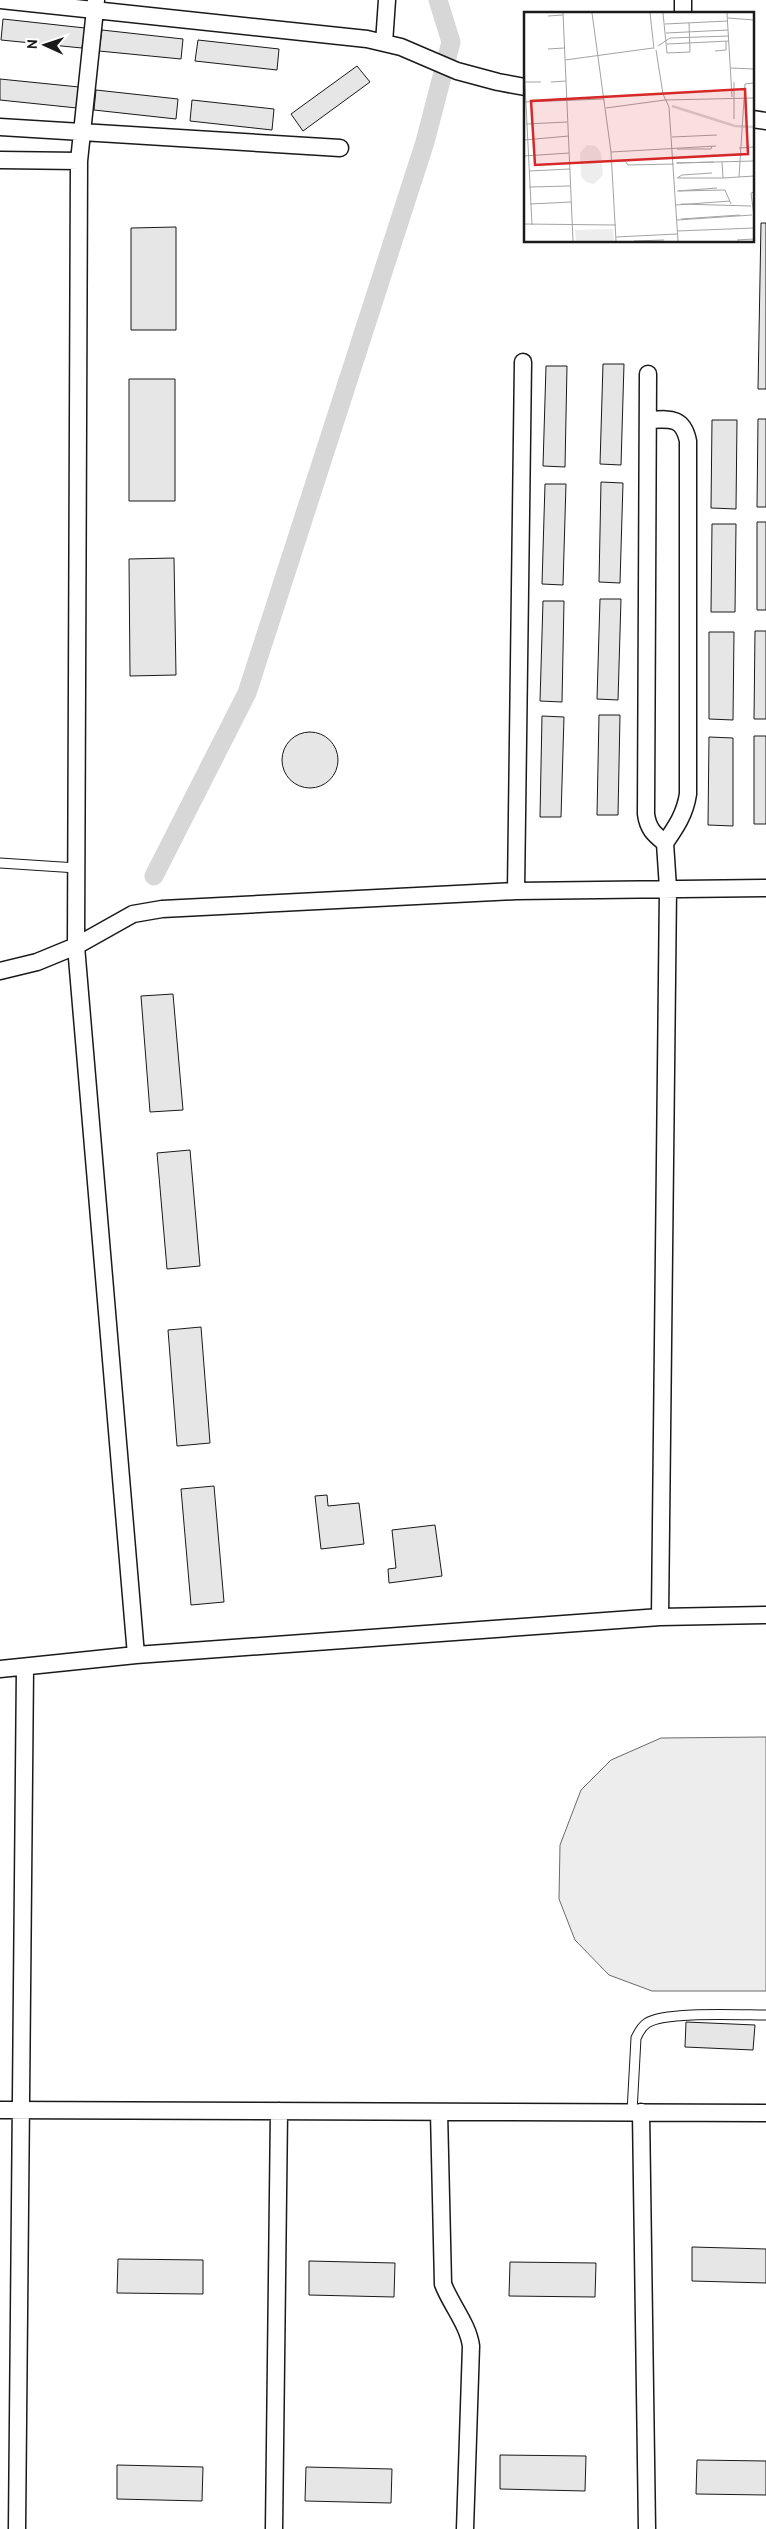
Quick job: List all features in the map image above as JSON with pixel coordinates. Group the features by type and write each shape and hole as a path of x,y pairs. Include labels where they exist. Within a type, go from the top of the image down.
{"street":[{"path":"0,0 95,5 358,38 384,43 436,61 457,71 524,87"},
{"path":"384,43 387,0"},
{"path":"95,5 79,162 76,946 136,1655"},
{"path":"0,127 340,148"},
{"path":"0,160 79,162"},
{"path":"516,891 523,362"},
{"path":"648,374 646,814 648,826 652,833 665,844"},
{"path":"648,420 668,419 679,423 686,430 688,441 688,794 686,808 665,844 668,888 660,1617"},
{"path":"0,971 37,962 76,946 133,914 162,909 516,891 766,888"},
{"path":"0,1670 136,1655 660,1617 766,1615"},
{"path":"17,2529 25,1667"},
{"path":"0,2110 766,2113"},
{"path":"274,2529 279,2111"},
{"path":"439,2112 443,2284 449,2300 469,2335 471,2346 465,2529"},
{"path":"636,2112 647,2529"}],"lane":[{"path":"0,863 77,868"},
{"path":"636,2112 636,2038 641,2028 648,2022 676,2016 766,2015"}],"shaded area":[{"path":"766,1737 766,1991 652,1991 609,1975 575,1940 559,1899 560,1845 581,1790 611,1760 661,1738"}],"building":[{"path":"3,19 85,28 82,48 1,40"},
{"path":"102,30 183,39 181,59 99,51"},
{"path":"198,40 279,49 277,70 195,61"},
{"path":"357,66 370,82 303,131 291,114"},
{"path":"0,79 79,87 77,108 0,100"},
{"path":"96,90 178,99 176,119 94,110"},
{"path":"192,100 274,109 272,130 190,121"},
{"path":"761,223 766,223 766,389 758,389"},
{"path":"176,227 176,330 131,330 131,228"},
{"path":"603,364 624,364 621,465 600,464"},
{"path":"546,366 567,366 565,467 543,466"},
{"path":"129,379 175,379 175,501 129,501"},
{"path":"758,419 766,419 766,507 757,507"},
{"path":"712,420 737,420 736,509 711,508"},
{"path":"601,482 623,483 620,583 599,582"},
{"path":"545,484 566,484 563,585 542,584"},
{"path":"757,522 766,522 766,610 757,610"},
{"path":"712,524 736,524 735,612 711,612"},
{"path":"174,558 176,675 130,676 129,559"},
{"path":"600,599 621,599 618,700 597,699"},
{"path":"543,601 564,601 562,702 540,701"},
{"path":"755,631 766,631 766,719 754,719"},
{"path":"709,632 734,632 733,720 709,719"},
{"path":"599,715 620,715 618,815 597,815"},
{"path":"542,716 564,717 561,817 540,817"},
{"path":"305,732 315,732 330,740 336,749 338,760 336,771 330,780 315,788 305,788 294,783 287,776 282,765 282,755 287,744 294,737"},
{"path":"754,736 766,736 766,824 754,824"},
{"path":"709,737 733,738 733,826 708,825"},
{"path":"173,994 183,1110 150,1112 141,996"},
{"path":"190,1150 200,1266 167,1269 157,1153"},
{"path":"201,1327 210,1443 177,1446 168,1330"},
{"path":"214,1486 224,1602 191,1605 181,1489"},
{"path":"327,1495 328,1506 359,1503 364,1544 321,1549 315,1496"},
{"path":"435,1525 442,1576 389,1583 388,1569 396,1568 392,1530"},
{"path":"686,2022 755,2025 753,2050 685,2047"},
{"path":"692,2247 766,2249 766,2283 692,2281"},
{"path":"118,2259 203,2260 203,2294 117,2293"},
{"path":"309,2261 395,2263 394,2297 309,2295"},
{"path":"510,2262 596,2263 595,2297 509,2296"},
{"path":"500,2455 586,2456 585,2491 500,2489"},
{"path":"697,2460 766,2461 766,2495 696,2494"},
{"path":"117,2465 203,2467 202,2501 117,2499"},
{"path":"306,2467 392,2469 391,2503 305,2501"}],"waterway":[{"path":"154,876 247,693 425,142 451,42 438,0"}]}
